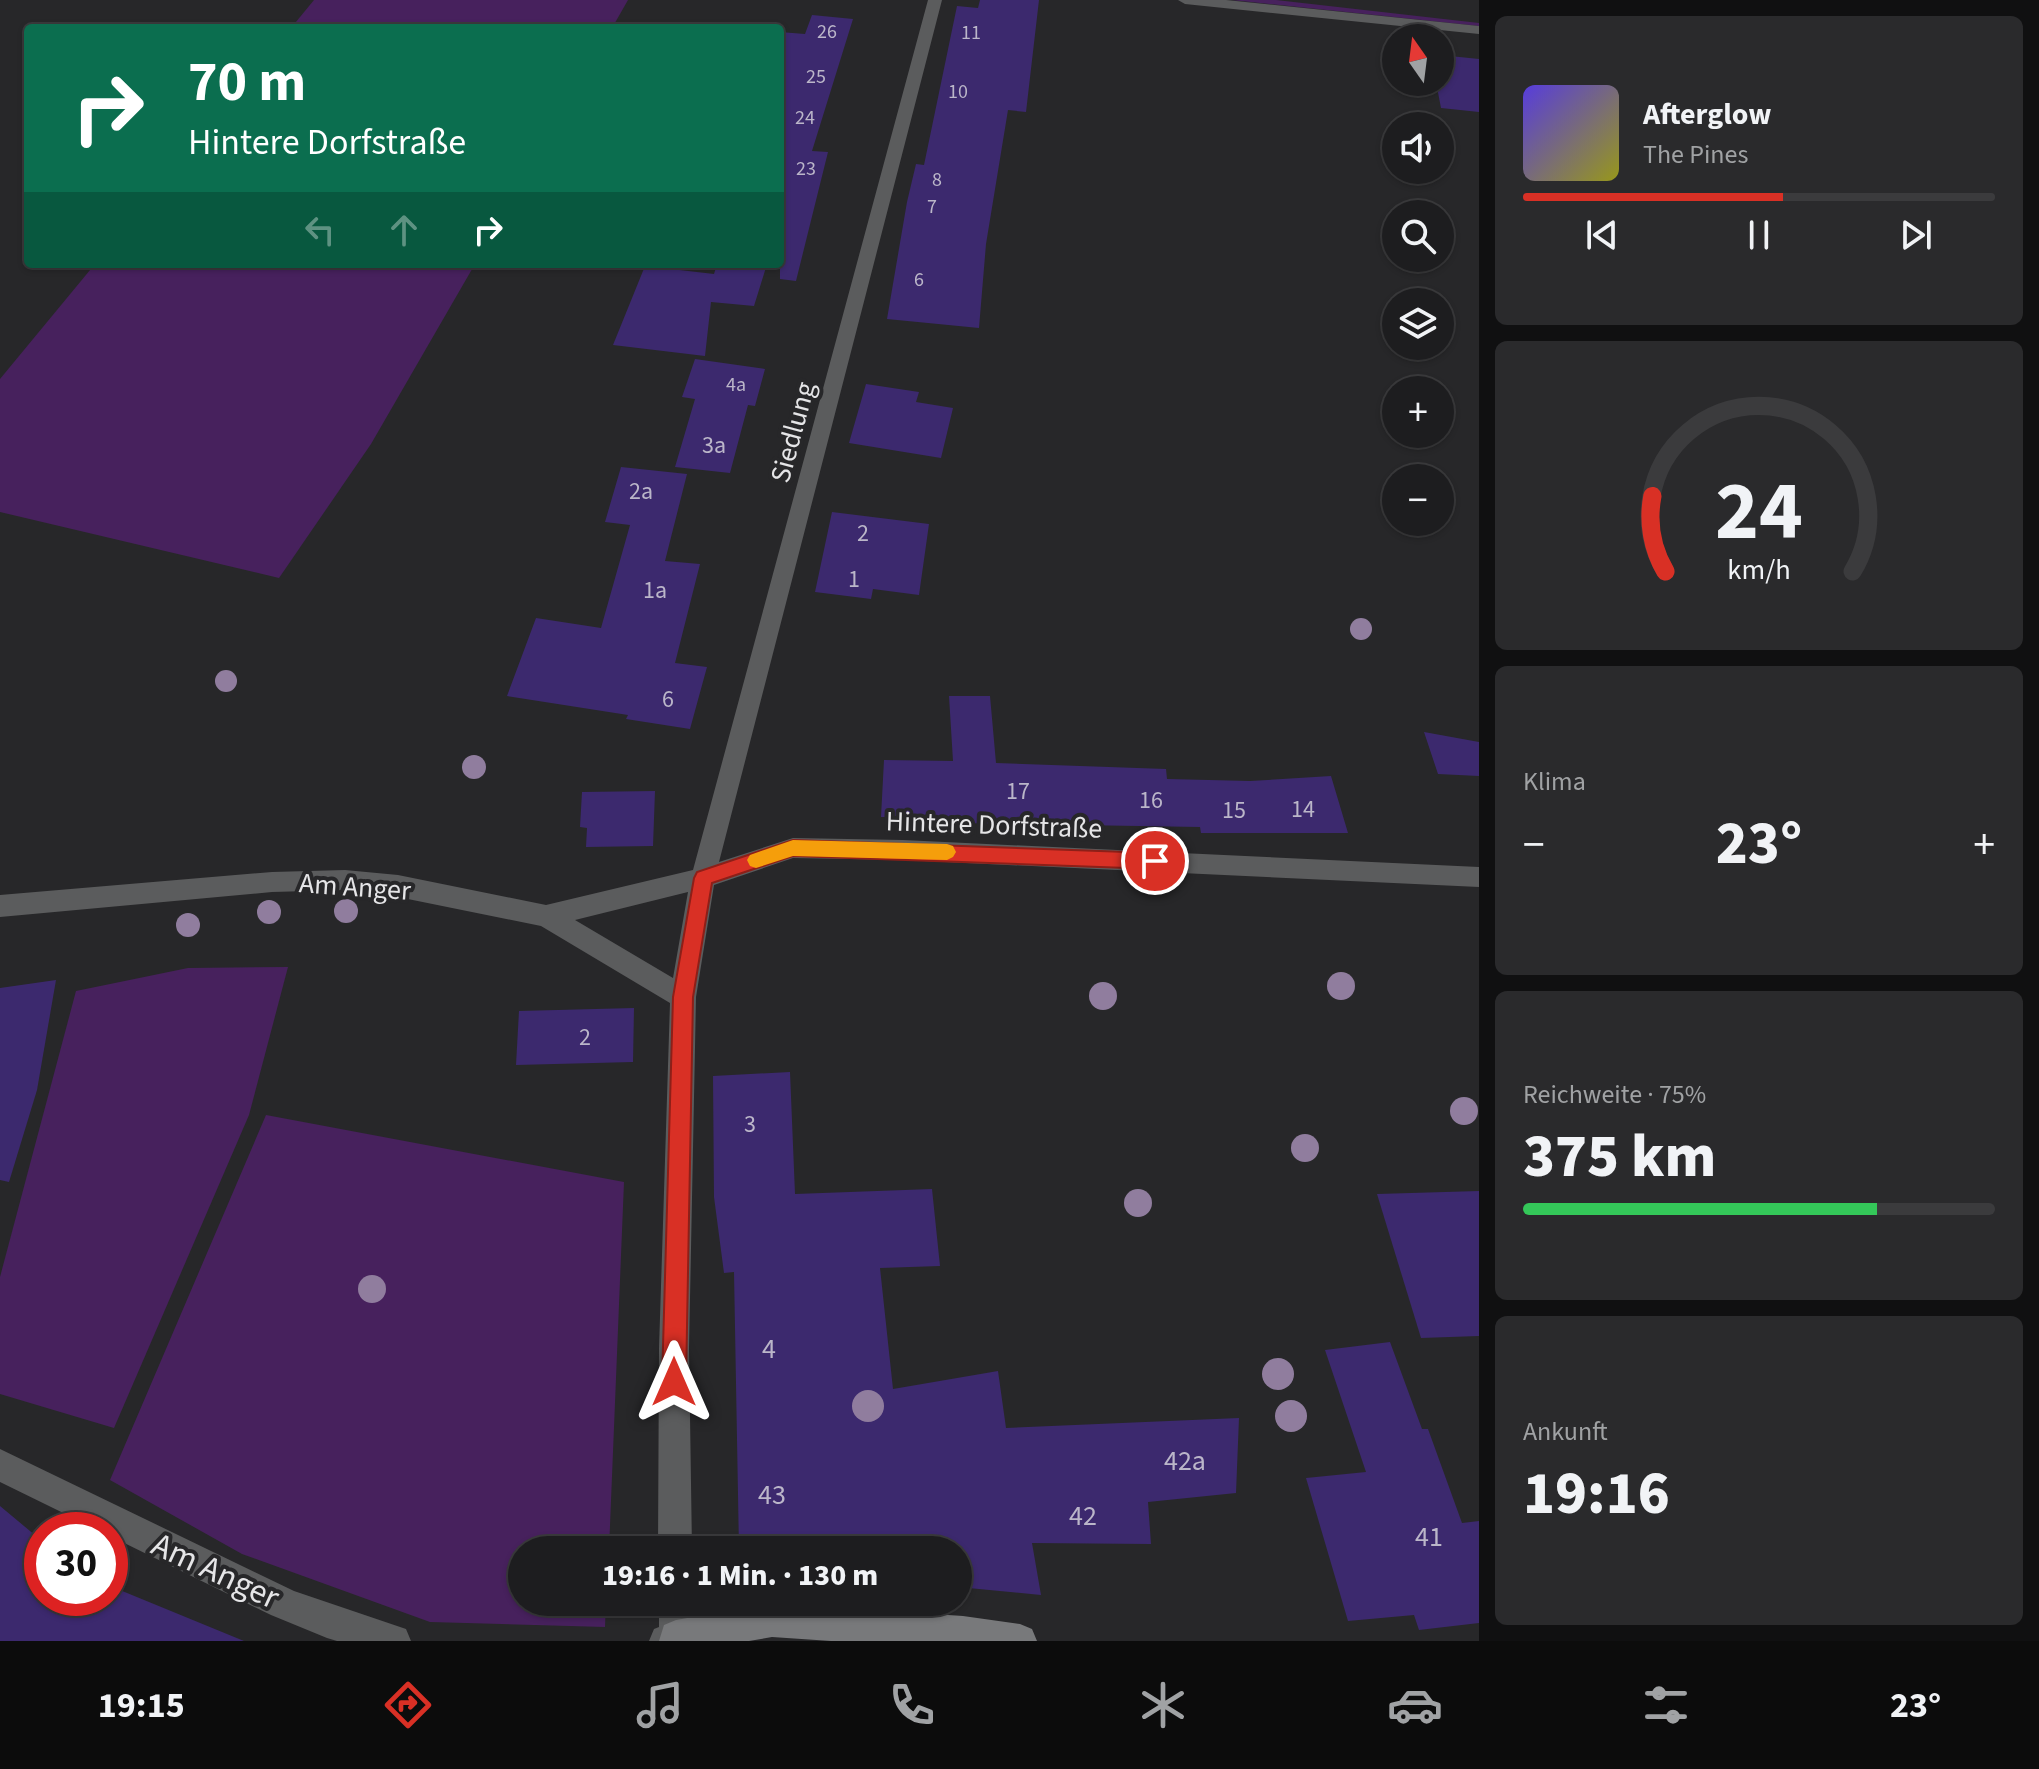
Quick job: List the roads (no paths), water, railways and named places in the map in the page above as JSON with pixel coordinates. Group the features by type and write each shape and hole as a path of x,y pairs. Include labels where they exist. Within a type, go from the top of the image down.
{"street":[{"name":"Siedlung","path":"675,1536 674,1349 683,997 703,878 935,0"},
{"path":"1185,0 1479,30"},
{"name":"Hintere Dorfstraße","path":"703,878 793,848 903,850 1479,877"},
{"name":"Am Anger","path":"0,906 272,882 345,880 398,886 546,916 703,878"},
{"path":"546,916 683,997"},
{"name":"Am Anger","path":"0,1465 283,1603 327,1621 394,1641"},
{"path":"675,1616 673,1640 740,1624 790,1620 972,1634 1020,1641"}]}
